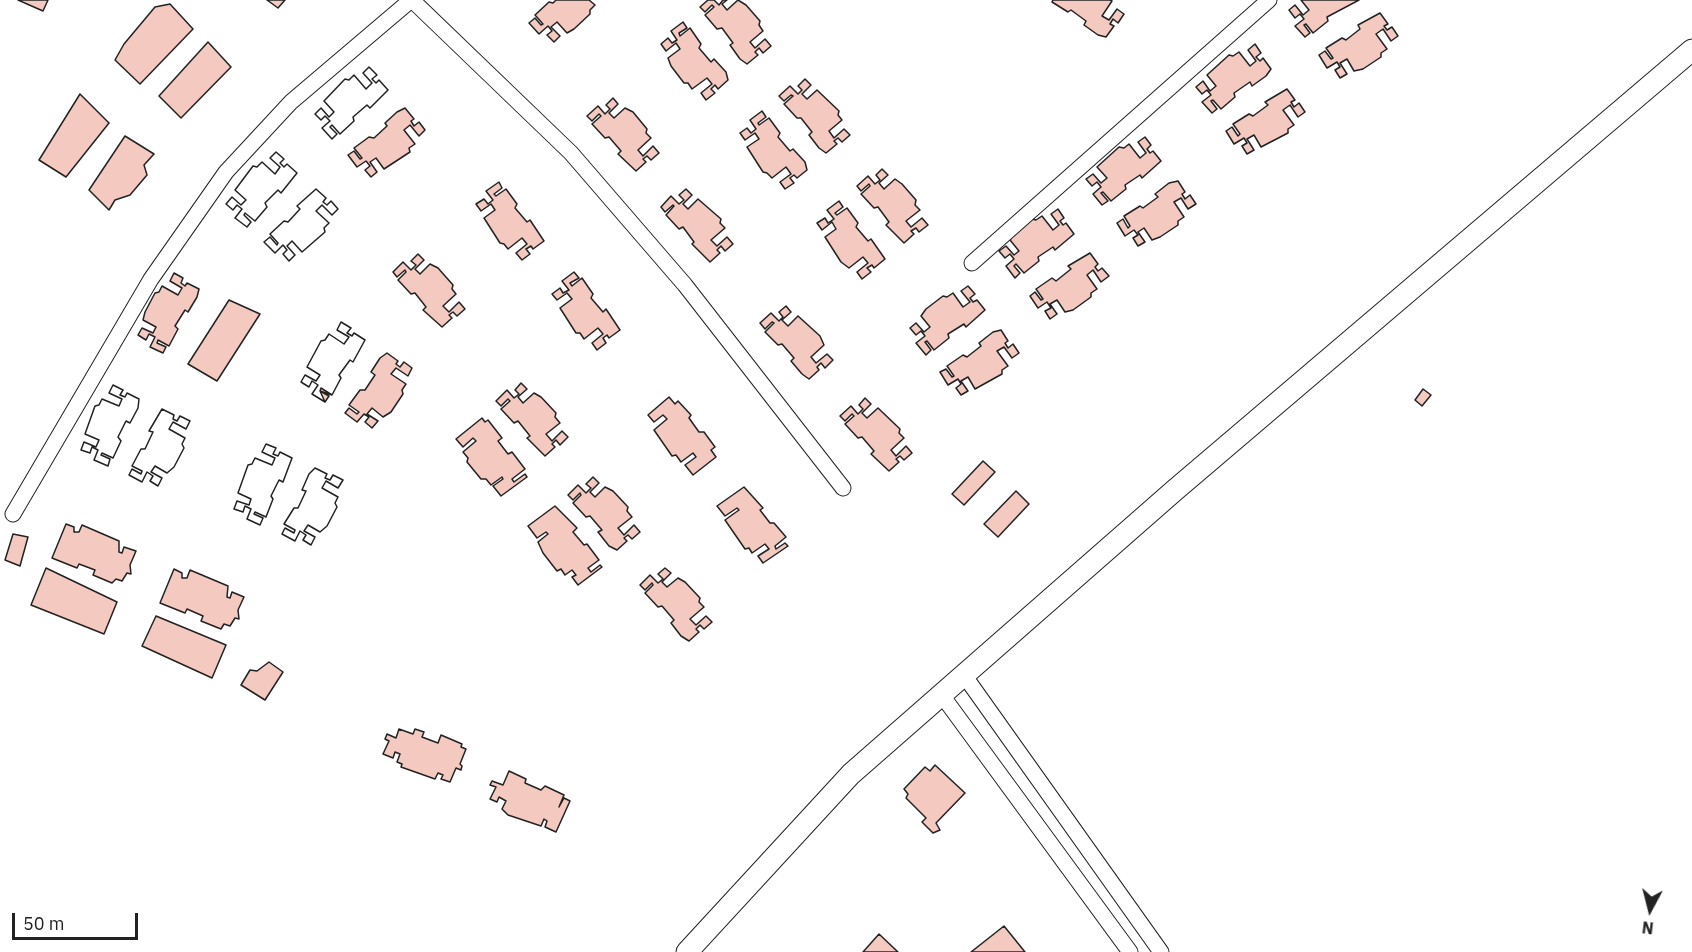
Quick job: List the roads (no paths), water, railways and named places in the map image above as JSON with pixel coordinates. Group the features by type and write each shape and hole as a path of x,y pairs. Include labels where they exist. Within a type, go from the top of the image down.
{"street":[{"path":"13,514 151,279 226,172 291,102 412,0 572,153 685,285 843,488"},
{"path":"972,263 1269,0"},
{"path":"687,952 851,774 1175,490 1692,50"},
{"path":"964,675 1161,952"},
{"path":"941,694 1130,952"}]}
